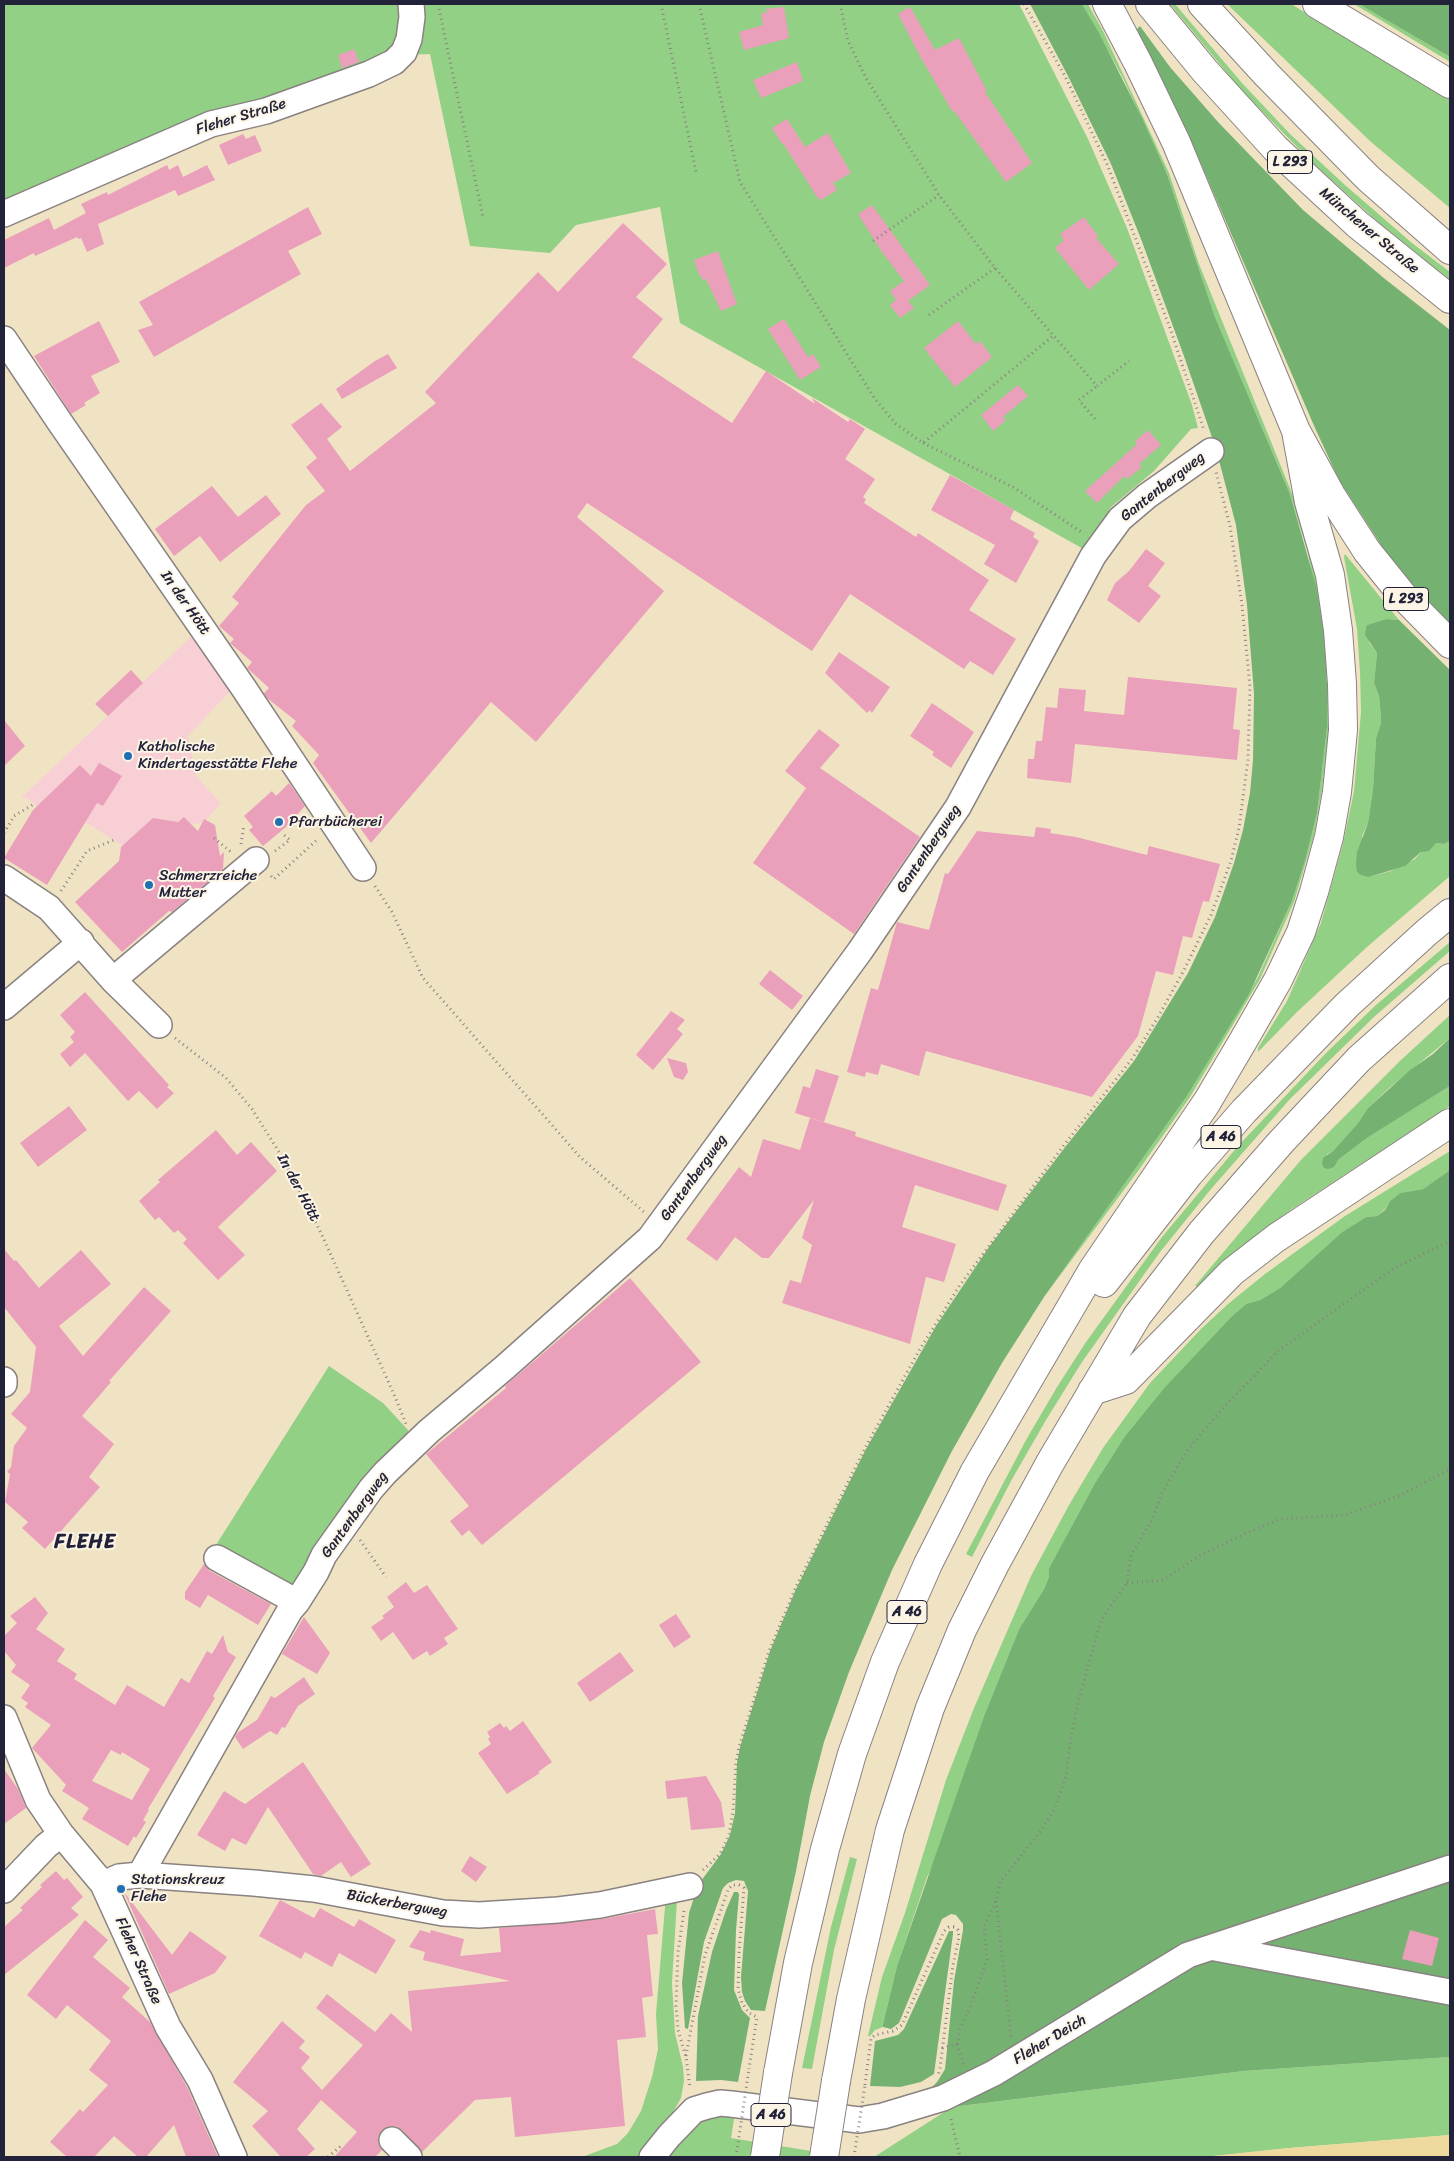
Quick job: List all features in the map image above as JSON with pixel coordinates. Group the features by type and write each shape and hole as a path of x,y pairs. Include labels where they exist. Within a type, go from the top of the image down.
{"highway":[{"name":"L 293","path":"1106,4 1138,62 1176,142 1296,431 1331,495 1367,551 1404,597 1450,644"},
{"name":"Münchener Straße","path":"1150,4 1205,71 1275,148 1357,224 1450,299"},
{"name":"L 293","path":"1202,4 1260,68 1368,178 1450,250"},
{"path":"1317,4 1450,84"},
{"path":"1023,1390 1092,1271 1207,1102 1243,1041 1278,980 1297,940 1314,892 1329,836 1336,792 1343,730 1342,684 1338,630 1330,575 1309,502 1296,431"},
{"name":"A 46","path":"764,2157 798,1963 825,1849 852,1754 885,1662 928,1564 975,1471 1023,1390 1189,1174 1244,1111 1347,1005 1450,913"},
{"path":"824,2157 851,1999 890,1830 930,1708 962,1630 995,1564 1092,1391 1137,1316 1215,1217 1281,1142 1359,1059 1450,978"},
{"path":"1092,1391 1126,1380 1232,1272 1276,1238 1450,1122"}],"street":[{"name":"Fleher Straße","path":"4,214 211,124 266,111 369,74 394,62 404,52 408,39 412,17 411,4"},
{"name":"In der Hött","path":"4,339 58,421 238,680 309,789 335,823 363,868"},
{"name":"Gantenbergweg","path":"140,1875 290,1610 297,1602 324,1555 343,1528 385,1473 650,1238 860,951 958,808 1093,556 1120,518 1147,496 1211,451"},
{"path":"114,980 256,860"},
{"path":"4,878 49,908 114,980 159,1025"},
{"path":"4,1006 81,942"},
{"path":"217,1558 297,1602"},
{"name":"Fleher Straße","path":"4,1718 38,1800 61,1834 103,1884 168,2027 200,2080 234,2157"},
{"path":"4,1890 46,1846 61,1834"},
{"name":"Fleher Deich","path":"694,2110 720,2103 859,2120 875,2118 943,2098 1014,2062 1188,1955 1450,1868"},
{"name":"Bückerbergweg","path":"103,1884 119,1877 140,1875 314,1889 434,1912 479,1915 558,1910 600,1905 690,1886"},
{"path":"1210,1947 1450,1992"},
{"path":"652,2157 694,2110"},
{"path":"392,2140 409,2157"}],"path":[{"path":"438,4 483,218"},
{"path":"661,4 696,172"},
{"path":"698,4 740,182 874,399 896,424 923,443 1013,487 1101,545"},
{"path":"840,4 848,41 866,78 939,195 995,268 1097,386"},
{"path":"694,2110 686,2057 678,2030 676,1982 683,1914 690,1886 698,1874 720,1854 729,1835 739,1747 769,1651 798,1580 865,1448 920,1349 960,1286 1058,1152 1132,1059 1184,970 1211,915 1239,828 1248,758 1250,687 1244,624 1230,526 1211,451 1170,328 1107,164 1065,76 1024,4"},
{"path":"873,241 939,195"},
{"path":"929,315 995,268"},
{"path":"923,443 1053,336"},
{"path":"1095,419 1079,400 1130,361"},
{"path":"4,833 14,816 34,804"},
{"path":"256,860 274,879 335,823"},
{"path":"49,908 87,851 114,840"},
{"path":"363,868 392,912 423,978 580,1156 659,1225"},
{"name":"In der Hött","path":"159,1025 226,1078 252,1109 284,1160 321,1233 416,1444"},
{"path":"942,2048 957,2044 960,2029 969,2010 986,1960 984,1926 996,1901 1000,1882 1040,1832 1054,1810 1066,1776 1071,1736 1079,1699 1102,1620 1126,1584 1131,1555 1152,1520 1162,1493 1186,1452 1224,1407 1279,1350 1393,1269 1450,1241"},
{"path":"1126,1584 1163,1580 1200,1556 1242,1534 1280,1519 1345,1515 1401,1495 1450,1469"},
{"path":"343,1528 361,1540 386,1577"},
{"path":"686,2057 705,1956 728,1890 732,1885 739,1885 744,1888 738,1988 742,2003 748,2012 757,2016 736,2157"},
{"path":"996,1901 1014,2062"},
{"path":"854,2157 871,2038 875,2035 893,2031 902,2025 944,1932 949,1927 954,1927 958,1930 959,1936 953,1965 940,2068 935,2079"},
{"path":"949,2109 960,2157"},
{"path":"328,2157 341,2146 342,2148"}],"shaded area":[{"name":"Katholische Kindertagesstätte Flehe","path":"197,631 233,688 188,736 196,776 221,803 206,820 204,819 202,823 192,824 184,817 173,825 168,820 162,819 156,824 152,818 151,823 139,834 136,833 125,847 85,822 74,840 27,798 21,798"}],"green space":[{"path":"4,4 1019,4 1088,139 1127,228 1192,405 1198,428 1191,429 1154,471 1111,507 1087,551 680,323 660,207 576,225 550,253 470,246 430,54 406,55 4,211"},
{"path":"1030,4 1082,4 1099,33 1142,118 1167,174 1215,317 1290,494 1316,586 1324,634 1327,728 1317,813 1305,861 1292,901 1249,994 1187,1096 1044,1297 1002,1363 952,1451 892,1570 849,1672 824,1742 810,1796 796,1871 765,2011 751,2010 742,1992 741,1977 748,1891 744,1881 736,1880 728,1883 723,1888 704,1942 688,2029 685,2028 682,1983 689,1913 698,1885 721,1854 730,1835 735,1813 737,1763 740,1747 770,1651 796,1589 866,1449 936,1326 989,1247 1134,1061 1188,973 1215,917 1234,863 1250,793 1253,760 1254,694 1247,605 1236,525 1216,449 1141,239 1111,164"},
{"path":"1082,4 1088,4 1103,31 1169,173 1199,264 1295,501 1306,536 1322,606 1330,684 1329,729 1322,790 1314,835 1294,902 1260,979 1190,1097 1138,1171 1044,1297 1187,1096 1258,977 1292,901 1305,861 1317,813 1327,728 1324,634 1308,554 1290,494 1215,317 1167,174 1123,78"},
{"path":"1170,4 1175,4 1242,83 1291,135 1412,243 1450,272 1450,280 1377,221 1316,166 1242,91"},
{"path":"1227,4 1291,4 1450,100 1450,208 1371,142"},
{"path":"1354,4 1359,4 1450,57 1450,62"},
{"path":"1359,4 1450,4 1450,57 1376,14"},
{"path":"1140,26 1170,67 1218,122 1303,210 1385,279 1450,330 1450,627 1428,604 1387,554 1339,480 1192,143 1138,33 1137,29"},
{"path":"1345,554 1399,620 1386,619 1367,625 1369,642 1377,653 1374,683 1379,696 1381,717 1376,738 1373,789 1368,823 1362,836 1369,877 1391,871 1415,859 1421,852 1436,843 1444,844 1450,841 1450,876 1367,947 1297,1012 1258,1052 1258,1048 1287,1001 1321,923 1343,844 1354,791 1361,712 1360,672 1357,629"},
{"path":"1386,619 1399,620 1450,670 1450,841 1444,844 1436,843 1429,851 1421,852 1405,866 1369,877 1357,872 1356,864 1357,852 1368,823 1373,789 1376,738 1381,717 1379,696 1374,683 1377,653 1365,635 1367,625"},
{"path":"1450,942 1450,951 1375,1016 1290,1099 1211,1189 1160,1252 1082,1362 1046,1420 1011,1481 972,1557 966,1554 1026,1440 1057,1387 1086,1342 1162,1237 1238,1146 1326,1053 1376,1005"},
{"path":"1450,1015 1450,1038 1389,1088 1368,1108 1358,1123 1333,1151 1326,1155 1338,1160 1367,1138 1450,1086 1450,1106 1292,1209 1229,1257 1197,1287 1195,1286 1300,1161 1401,1060"},
{"path":"1450,1038 1450,1086 1367,1138 1338,1160 1334,1167 1324,1168 1322,1164 1323,1158 1333,1151 1358,1123 1368,1108 1410,1070 1433,1054"},
{"path":"1450,1151 1450,1170 1423,1189 1400,1193 1377,1216 1366,1217 1342,1232 1280,1288 1260,1300 1246,1304 1231,1317 1164,1388 1125,1436 1095,1483 1049,1568 1049,1577 1044,1589 1019,1629 984,1716 934,1863 927,1877 897,1966 883,2027 875,2030 868,2036 882,1977 905,1913 946,1780 974,1708 1031,1576 1069,1505 1103,1448 1150,1383 1202,1328 1228,1304 1265,1274 1345,1216"},
{"path":"1450,1170 1450,2057 1244,2071 952,2107 942,2088 931,2088 945,2069 954,1981 963,1930 963,1924 956,1915 951,1914 942,1919 899,2023 891,2029 883,2027 883,2024 897,1966 984,1716 1019,1629 1044,1589 1049,1577 1049,1568 1095,1483 1125,1436 1164,1388 1231,1317 1246,1304 1260,1300 1280,1288 1342,1232 1366,1217 1377,1216 1400,1193 1423,1189"},
{"path":"329,1366 383,1403 408,1430 408,1439 299,1590 216,1545"},
{"path":"850,1857 857,1859 834,1950 812,2069 802,2068 831,1927"},
{"path":"734,1892 738,1892 739,1895 734,1990 742,2010 750,2018 738,2082 721,2080 696,2081 698,2016 712,1952"},
{"path":"666,1895 677,1900 672,1983 675,2033 683,2067 684,2081 681,2098 653,2142 638,2157 582,2157 617,2144 628,2133 641,2111 652,2077 658,2049 656,2014"},
{"path":"949,1931 953,1931 953,1934 934,2074 921,2082 900,2087 870,2086 875,2041 898,2035 904,2029"},
{"path":"1450,2057 1450,2135 1204,2157 874,2157 952,2107 1244,2071"},
{"path":"705,2113 735,2113 731,2138 848,2157 662,2157"}],"sand":[{"path":"1450,2135 1450,2157 1204,2157 1289,2148"}],"building":[{"path":"784,7 789,38 744,50 739,32 763,25 761,13 767,13 766,9"},
{"path":"910,7 935,50 959,38 987,91 985,92 1032,163 1006,182 954,111 952,111 921,58 898,14"},
{"path":"354,49 359,62 342,68 338,55"},
{"path":"797,62 803,81 761,98 753,80"},
{"path":"787,119 805,147 828,133 851,173 833,183 837,190 821,200 817,197 772,128"},
{"path":"243,134 246,139 255,135 262,151 228,165 219,145"},
{"path":"167,165 169,170 178,165 183,177 207,165 215,180 178,196 175,190 98,224 104,244 87,252 81,238 78,239 77,237 35,256 34,253 4,268 4,240 49,218 54,230 86,213 81,204 107,192 108,195"},
{"path":"872,205 930,285 908,301 914,308 900,318 890,305 896,300 890,291 904,281 882,252 858,214"},
{"path":"308,207 322,234 288,251 301,274 154,357 138,330 153,325 139,302"},
{"path":"1084,217 1098,236 1096,238 1119,264 1089,290 1055,248 1064,240 1060,234"},
{"path":"623,223 667,264 636,297 663,319 632,357 732,423 766,371 815,404 812,398 848,422 850,419 865,429 845,459 875,479 863,497 866,499 864,503 916,537 918,533 989,580 969,610 1016,639 993,675 970,661 964,669 850,594 812,651 587,503 577,517 664,591 536,742 491,702 371,843 313,763 319,755 292,726 296,721 267,698 264,693 269,688 247,668 252,662 230,643 234,639 219,626 239,603 232,597 306,505 325,491 306,467 317,458 291,425 321,403 342,427 327,439 350,471 436,403 425,392 538,272 558,292"},
{"path":"718,251 737,304 721,311 706,279 703,280 698,272 694,260"},
{"path":"784,319 808,357 813,354 821,367 800,380 768,329"},
{"path":"99,321 120,362 91,376 100,393 84,403 86,405 71,414 34,356"},
{"path":"958,321 976,344 980,341 992,357 955,387 924,348"},
{"path":"388,354 397,368 342,399 336,389"},
{"path":"1018,385 1028,396 1003,417 1006,420 993,431 981,415"},
{"path":"1148,430 1161,445 1139,464 1142,467 1127,479 1124,476 1097,503 1085,491 1137,444 1135,441"},
{"path":"950,475 1014,510 1010,519 1035,533 1033,537 1039,541 1016,583 984,564 995,545 931,510"},
{"path":"212,486 238,517 266,495 281,514 220,562 200,536 174,556 155,529"},
{"path":"1146,549 1165,563 1148,586 1161,596 1139,623 1107,600 1115,583 1129,571"},
{"path":"839,652 890,687 872,713 870,710 867,713 825,673"},
{"path":"131,670 143,683 108,716 95,704"},
{"path":"1128,677 1237,688 1233,729 1240,730 1237,760 1075,744 1071,783 1027,778 1028,759 1034,759 1036,741 1042,741 1046,707 1057,708 1059,688 1086,690 1084,711 1124,715"},
{"path":"932,703 974,732 951,768 932,755 934,752 910,736"},
{"path":"4,720 25,746 4,766"},
{"path":"819,729 840,745 820,768 920,837 854,934 753,863 806,788 785,771"},
{"path":"99,763 122,776 103,806 97,803 47,885 4,858 33,810 80,765 91,776"},
{"path":"289,783 305,806 286,827 263,846 249,830 253,827 244,816 272,791 276,796"},
{"name":"Schmerzreiche Mutter","path":"184,817 198,831 204,819 215,825 220,856 224,852 223,869 172,912 169,911 122,952 75,902 119,861 121,847 153,818 178,822"},
{"path":"1036,827 1051,829 1050,833 1076,837 1147,855 1149,846 1220,864 1209,902 1203,901 1192,938 1183,936 1173,975 1156,971 1138,1036 1092,1097 926,1051 919,1076 881,1064 878,1075 866,1072 865,1077 847,1072 871,988 878,990 897,922 929,930 945,873 948,874 977,831 1034,837"},
{"path":"770,970 803,996 792,1010 759,984"},
{"path":"85,992 169,1085 167,1087 174,1093 157,1109 139,1091 128,1101 85,1053 70,1067 60,1054 74,1042 70,1037 75,1032 60,1015"},
{"path":"671,1011 685,1020 677,1029 683,1034 653,1070 636,1055"},
{"path":"667,1058 686,1063 688,1072 683,1080 674,1077"},
{"path":"816,1069 839,1076 824,1122 795,1113 803,1086 810,1088"},
{"path":"69,1106 87,1130 38,1167 20,1143"},
{"path":"810,1118 856,1132 855,1136 1007,1185 998,1211 915,1185 902,1227 956,1244 944,1282 926,1277 910,1344 782,1303 790,1280 801,1283 812,1245 802,1238 814,1200 769,1258 762,1258 735,1237 717,1261 686,1239 739,1167 751,1177 763,1139 800,1150"},
{"path":"216,1130 237,1155 251,1142 277,1171 218,1227 245,1255 218,1280 183,1243 187,1239 178,1230 174,1233 159,1217 155,1220 139,1201 160,1182 158,1180"},
{"path":"4,1249 14,1261 16,1260 39,1288 81,1250 111,1284 59,1326 83,1356 144,1287 171,1311 109,1381 111,1382 82,1416 114,1444 89,1477 100,1487 45,1549 22,1528 28,1522 5,1502 10,1474 7,1472 11,1467 14,1446 27,1428 11,1414 30,1392 36,1347 4,1307"},
{"path":"630,1278 701,1362 482,1545 469,1530 462,1536 450,1521 469,1506 426,1454 506,1388 505,1386"},
{"path":"204,1564 210,1571 271,1604 258,1625 208,1595 200,1608 185,1599 185,1592"},
{"path":"406,1582 414,1593 427,1585 458,1629 444,1638 448,1644 430,1656 427,1651 413,1660 393,1632 381,1641 371,1627 384,1618 382,1616 394,1607 387,1597"},
{"path":"35,1597 48,1613 36,1629 65,1649 57,1661 77,1674 74,1679 115,1705 127,1685 164,1707 181,1678 189,1683 207,1651 212,1654 223,1635 228,1652 236,1657 213,1696 215,1698 148,1809 143,1820 146,1822 136,1838 134,1836 128,1846 82,1819 89,1808 62,1791 66,1785 32,1748 51,1725 25,1707 28,1703 21,1698 30,1685 11,1672 16,1665 4,1651 4,1636 17,1623 10,1616","holes":["111,1750 121,1755 122,1752 150,1769 132,1800 92,1781"]},
{"path":"676,1614 691,1637 674,1648 659,1625"},
{"path":"304,1617 330,1653 317,1674 282,1654"},
{"path":"620,1652 634,1671 590,1702 577,1683"},
{"path":"304,1677 315,1694 298,1706 285,1728 282,1727 277,1735 270,1731 243,1749 235,1737 237,1733 257,1720 271,1696 275,1698"},
{"path":"523,1721 552,1762 538,1772 540,1773 507,1794 478,1753 491,1744 487,1732 500,1723 510,1731"},
{"path":"303,1762 371,1864 351,1877 341,1862 321,1876 313,1874 268,1807 246,1845 232,1838 225,1851 197,1835 224,1791 245,1804"},
{"path":"4,1769 18,1789 26,1808 4,1824"},
{"path":"706,1776 721,1802 725,1827 691,1830 687,1797 667,1799 665,1781"},
{"path":"470,1856 487,1867 476,1882 461,1871"},
{"path":"56,1871 64,1880 67,1878 83,1897 71,1908 79,1915 4,1975 4,1927 23,1910 20,1908 42,1887 40,1885"},
{"path":"124,1892 172,1955 190,1931 227,1957 215,1973 169,1994"},
{"path":"280,1900 314,1918 320,1908 354,1927 359,1919 396,1940 376,1974 339,1953 332,1967 305,1952 301,1959 259,1936"},
{"path":"655,1909 658,1934 647,1935 653,1996 642,1998 646,2037 617,2040 625,2126 515,2137 511,2097 475,2100 422,2152 402,2130 396,2126 389,2126 382,2130 378,2136 378,2143 382,2150 375,2157 334,2157 357,2132 321,2100 297,2129 315,2149 306,2157 281,2157 252,2126 268,2111 233,2082 282,2021 305,2041 299,2048 310,2057 301,2068 322,2090 363,2045 316,2008 327,1994 375,2032 391,2013 412,2032 408,1991 510,1981 423,1960 425,1952 409,1947 420,1930 430,1933 431,1930 464,1939 460,1956 501,1952 499,1928 602,1919"},
{"path":"85,1920 108,1940 93,1957 130,1988 122,1997 150,2022 187,2087 218,2157 186,2157 174,2125 146,2157 138,2157 114,2136 94,2157 67,2157 50,2142 80,2109 83,2112 108,2085 89,2070 111,2041 67,2005 56,2019 27,1995"},
{"path":"1410,1930 1439,1938 1432,1966 1402,1959"}],"place":[{"name":"Katholische Kindertagesstätte Flehe","path":"128,756"},
{"name":"Pfarrbücherei","path":"279,822"},
{"name":"Schmerzreiche Mutter","path":"149,885"},
{"name":"Stationskreuz Flehe","path":"121,1889"}],"district":[{"name":"FLEHE","path":"85,1543"}]}
